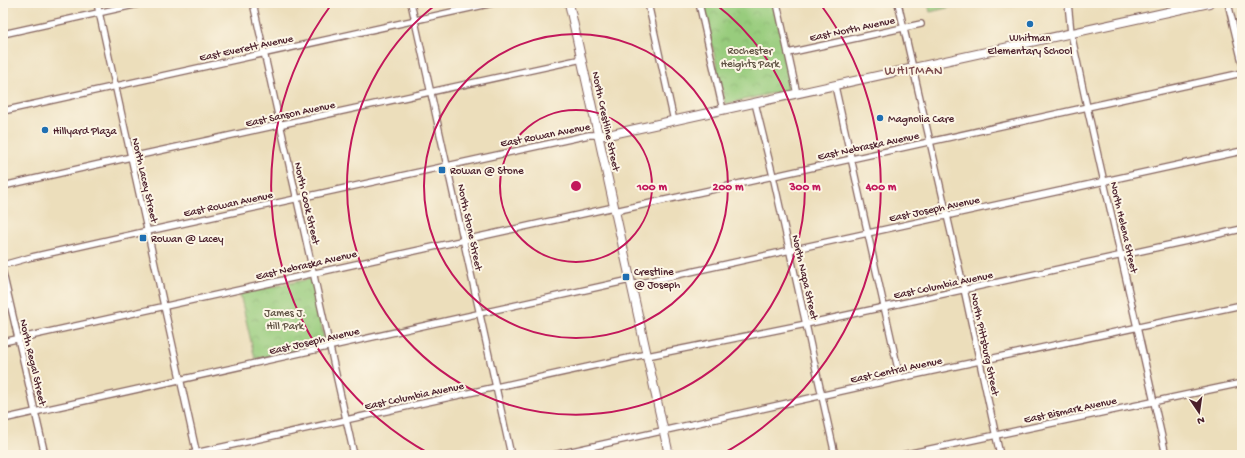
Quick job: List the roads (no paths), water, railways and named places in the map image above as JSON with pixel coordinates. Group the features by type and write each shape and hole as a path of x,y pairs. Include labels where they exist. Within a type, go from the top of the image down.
{"street":[{"name":"North Lacey Street","path":"97,3 197,454"},
{"path":"3,34 143,3"},
{"name":"North Cook Street","path":"254,3 354,455"},
{"name":"North Stone Street","path":"411,3 511,455"},
{"name":"East Everett Avenue","path":"3,111 493,3"},
{"name":"North Crestline Street","path":"570,3 669,455"},
{"path":"648,3 674,121"},
{"path":"699,3 723,110"},
{"path":"777,3 797,94"},
{"name":"North Pittsburg Street","path":"898,3 964,289 1000,455"},
{"name":"North Helena Street","path":"1068,3 1071,33 1086,107 1166,455"},
{"name":"East Rowan Avenue","path":"3,265 32,257 589,135 608,135 674,121 1209,3"},
{"path":"1228,3 1242,62"},
{"name":"East North Avenue","path":"788,53 921,24"},
{"name":"East Sanson Avenue","path":"3,186 582,59"},
{"name":"East Nebraska Avenue","path":"3,342 313,272 773,176 1242,73"},
{"path":"835,86 900,378"},
{"name":"North Napa Street","path":"755,103 773,176 835,455"},
{"name":"East Joseph Avenue","path":"3,419 330,346 789,250 1242,151"},
{"name":"East Columbia Avenue","path":"186,455 197,454 495,387 806,324 1242,228"},
{"name":"North Regal Street","path":"3,273 45,455"},
{"name":"East Central Avenue","path":"554,455 900,378 1242,305"},
{"name":"East Bismark Avenue","path":"902,455 1242,383"}],"place":[{"name":"Whitman Elementary School","path":"1030,24"},
{"name":"Magnolia Care","path":"880,118"},
{"name":"Hillyard Plaza","path":"45,130"},
{"name":"Rowan @ Stone","path":"442,170"},
{"name":"Rowan @ Lacey","path":"143,238"},
{"name":"Crestline @ Joseph","path":"626,277"}],"district":[{"name":"WHITMAN","path":"914,69"}],"park label":[{"name":"Rochester Heights Park","path":"750,56"},
{"name":"James J. Hill Park","path":"285,318"}]}
